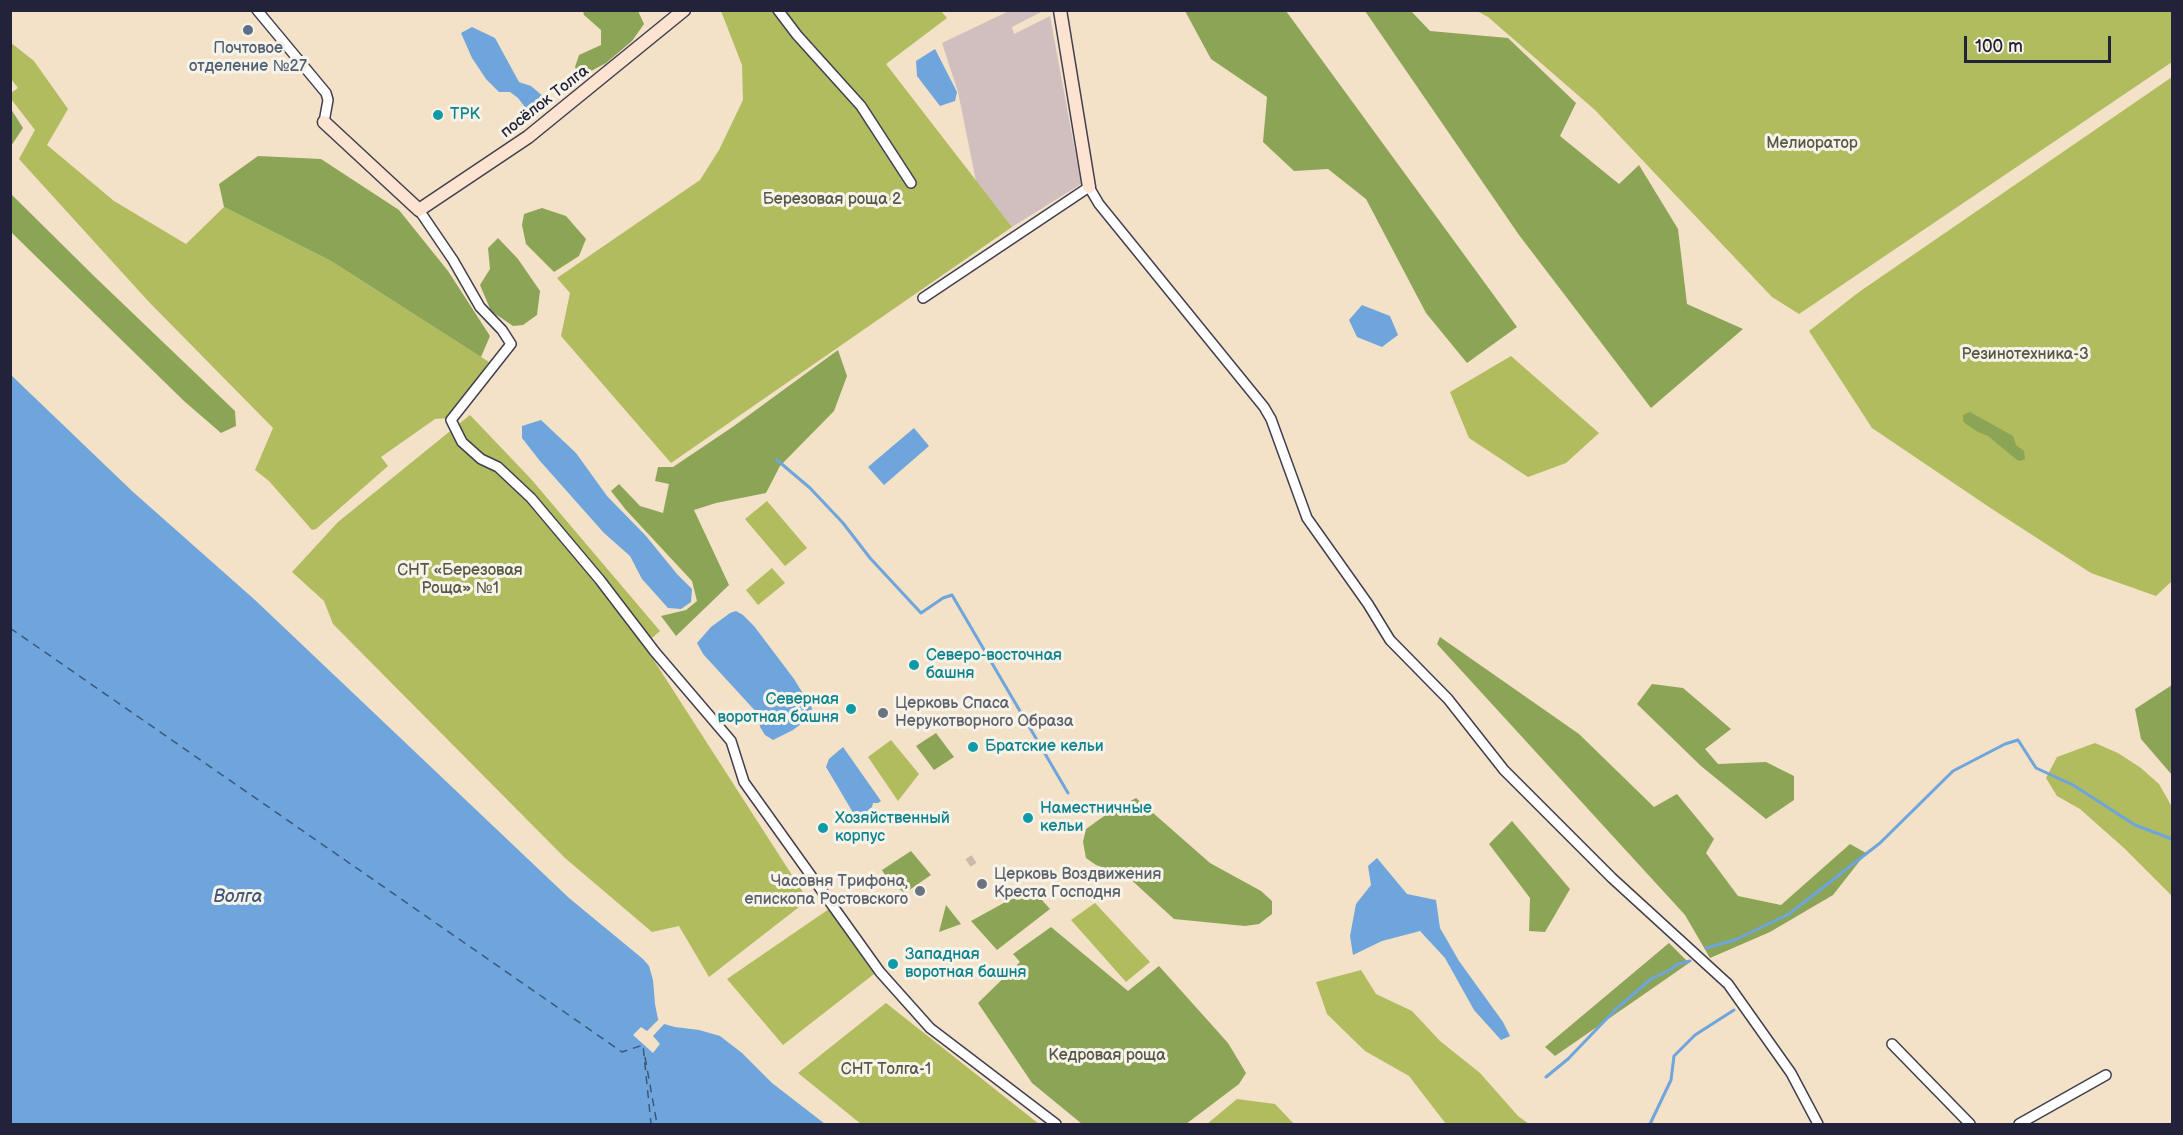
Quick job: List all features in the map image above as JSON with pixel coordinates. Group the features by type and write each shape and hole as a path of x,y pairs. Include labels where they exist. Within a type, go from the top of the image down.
{"street":[{"path":"257,10 326,93 328,100 324,122 419,210 453,260 480,307 502,330 511,344 451,420 462,442 481,459 498,467 531,498 730,741 744,782 880,972 930,1028 1056,1125"},
{"name":"посёлок Толга","path":"419,210 528,137 684,10"},
{"path":"778,10 861,106 911,183"},
{"path":"1060,10 1089,187 1099,204 1264,407 1271,419 1307,518 1368,604 1390,640 1448,699 1512,778 1612,878 1728,984 1791,1072 1818,1125"},
{"path":"923,298 1089,187"},
{"path":"1892,1044 1970,1125"},
{"path":"2019,1125 2106,1075"}],"shaded area":[{"path":"1009,11 1043,11 1012,27 1014,34 1050,16 1081,184 1012,227 976,181 958,92 942,43"}],"green space":[{"name":"Березовая роща 2","path":"940,10 947,18 886,64 1012,227 671,463 561,336 570,293 557,278 700,180 719,150 743,100 742,65 721,11"},
{"path":"583,11 638,11 644,24 632,41 606,63 580,77 575,67 579,55 601,45 601,30 584,15"},
{"path":"1185,11 1286,11 1517,327 1467,363 1426,313 1366,199 1328,169 1294,171 1263,142 1267,97 1211,59"},
{"path":"1365,11 1411,11 1430,31 1508,38 1576,103 1560,136 1619,184 1639,165 1678,229 1687,304 1743,329 1651,408 1519,235"},
{"name":"Мелиоратор","path":"1477,11 2172,11 2172,62 1799,314 1772,297 1595,110 1488,17"},
{"path":"10,42 34,61 68,109 47,145 114,201 186,244 224,207 331,261 489,362 448,418 435,419 381,457 388,466 316,529 312,530 269,481 255,470 273,428 149,302 19,159 35,130 11,99 11,93 18,88 11,79"},
{"name":"Резинотехника-3","path":"2172,77 2172,581 2156,596 2091,573 1872,428 1809,331 1859,292"},
{"path":"11,109 23,128 11,146 10,145"},
{"path":"258,156 321,159 399,210 448,271 490,336 481,357 331,261 224,207 219,184"},
{"path":"10,193 235,411 236,426 221,433 184,401 11,232"},
{"path":"542,208 566,216 586,239 579,256 554,272 526,244 522,225 524,214"},
{"path":"498,238 518,259 540,291 537,315 523,325 513,326 491,311 480,285 490,269 488,248"},
{"path":"838,350 847,376 834,411 780,466 766,493 694,510 729,585 676,636 661,616 686,610 697,601 692,581 611,491 619,484 640,506 663,513 669,484 655,481 658,467 673,467 734,426"},
{"path":"1511,356 1599,433 1566,463 1528,477 1469,438 1450,392"},
{"path":"1970,412 2013,436 2016,445 2024,451 2025,459 2017,460 1988,436 1966,424 1963,421 1963,415"},
{"name":"СНТ «Березовая Роща» №1","path":"470,415 531,479 660,631 644,645 808,900 709,977 679,926 652,932 565,858 333,624 324,601 292,572 338,522"},
{"path":"767,501 807,548 785,566 745,519"},
{"path":"772,568 785,583 758,605 746,590"},
{"path":"1440,637 1579,734 1654,807 1677,794 1714,839 1706,853 1738,896 1781,905 1850,844 1866,853 1833,895 1770,932 1710,958 1685,915 1437,644"},
{"path":"1652,684 1683,688 1731,729 1705,749 1718,764 1766,762 1794,776 1794,800 1766,819 1701,766 1637,704"},
{"path":"2172,685 2172,775 2141,739 2135,709"},
{"path":"936,733 954,757 934,770 916,746"},
{"path":"891,740 919,774 898,801 868,757"},
{"path":"2095,743 2118,753 2141,768 2159,784 2172,807 2172,896 2124,848 2080,809 2057,796 2046,778 2057,757"},
{"path":"1136,798 1210,863 1261,891 1272,901 1272,914 1259,924 1245,926 1174,919 1127,876 1096,865 1086,858 1083,842 1086,829"},
{"path":"1512,821 1570,889 1545,932 1529,931 1530,898 1489,844"},
{"path":"911,851 931,875 905,893 889,882 882,870"},
{"path":"1031,888 1050,909 997,950 971,921"},
{"path":"1095,903 1150,962 1126,982 1071,920"},
{"path":"946,905 961,924 939,932"},
{"path":"829,909 874,974 783,1045 727,979"},
{"name":"Кедровая роща","path":"1051,927 1128,991 1159,966 1228,1043 1246,1073 1239,1084 1186,1124 1082,1124 1032,1083 978,1003 1020,962 1013,954"},
{"path":"1669,943 1689,963 1555,1056 1545,1047"},
{"path":"1361,970 1376,994 1412,1011 1440,1041 1480,1073 1518,1116 1529,1124 1446,1124 1409,1076 1365,1051 1327,1014 1316,982"},
{"name":"СНТ Толга-1","path":"886,1003 1039,1124 861,1124 798,1073"},
{"path":"1237,1099 1275,1104 1294,1124 1207,1124"}],"water":[{"path":"472,27 495,38 519,82 531,86 544,97 544,106 528,111 518,98 510,92 499,92 486,79 472,58 461,33"},
{"path":"935,49 957,92 955,101 940,106 917,76 916,61"},
{"path":"1362,305 1390,316 1398,335 1382,347 1357,337 1349,320"},
{"name":"Волга","path":"10,374 132,491 255,600 569,898 643,959 649,966 653,980 658,1019 664,1024 720,1036 742,1053 772,1083 825,1124 11,1124"},
{"path":"541,420 576,453 607,496 646,536 692,589 691,602 681,609 668,608 642,579 630,556 604,533 540,461 522,438 522,426"},
{"path":"914,428 929,446 884,485 868,467"},
{"path":"736,611 754,626 794,679 812,708 810,717 793,730 773,740 765,735 760,727 759,715 703,654 697,643 711,627"},
{"path":"843,747 881,801 873,803 872,807 859,818 855,816 826,767 829,759"},
{"path":"1377,858 1407,894 1436,900 1440,928 1459,961 1503,1022 1510,1036 1501,1040 1474,1010 1445,958 1420,931 1382,941 1353,955 1350,936 1356,904 1371,885 1368,866"}],"pier":[{"path":"661,1017 666,1022 653,1036 660,1044 653,1053 633,1035 641,1027 647,1031"}],"waterway":[{"path":"777,460 810,488 843,523 870,558 921,613 943,598 952,595 1068,793"},
{"path":"1706,948 1735,940 1789,914 1880,843 1953,771 2005,744 2018,740 2036,768 2073,785 2135,825 2172,839"},
{"path":"1546,1077 1568,1059 1616,1009 1651,979 1678,964 1690,961"},
{"path":"1650,1124 1671,1080 1674,1056 1695,1035 1734,1010"}],"ferry route":[{"path":"10,628 622,1052 643,1045 651,1124"},
{"path":"645,1057 657,1124"}],"tunnel":[{"path":"968,863 974,859"}],"place":[{"name":"Почтовое отделение №27","path":"248,30"},
{"name":"ТРК","path":"438,115"},
{"name":"Северо-восточная башня","path":"914,665"},
{"name":"Северная воротная башня","path":"851,709"},
{"name":"Церковь Спаса Нерукотворного Образа","path":"883,713"},
{"name":"Братские кельи","path":"973,747"},
{"name":"Наместничные кельи","path":"1028,818"},
{"name":"Хозяйственный корпус","path":"823,828"},
{"name":"Церковь Воздвижения Креста Господня","path":"982,884"},
{"name":"Часовня Трифона, епископа Ростовского","path":"920,891"},
{"name":"Западная воротная башня","path":"893,964"}]}
